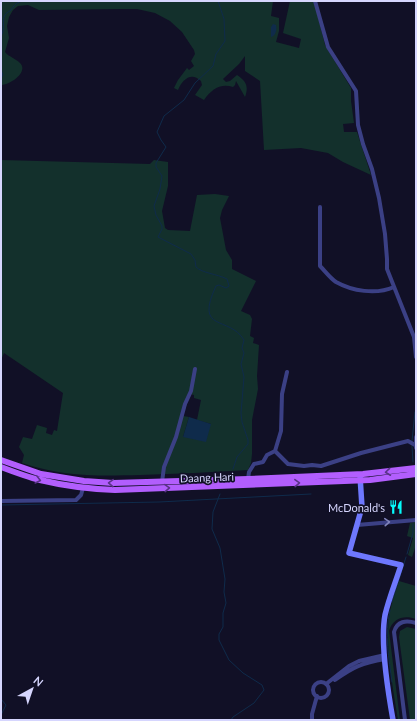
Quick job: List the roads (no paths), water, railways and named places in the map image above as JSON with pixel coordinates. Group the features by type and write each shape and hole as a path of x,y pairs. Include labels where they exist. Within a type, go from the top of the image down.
{"main road":[{"name":"Daang Hari","path":"1,460 42,474 84,481 113,483 360,477 378,480 416,474"},
{"name":"Daang Hari","path":"1,467 39,480 83,488 115,490 360,477 416,468"}],"street":[{"path":"315,1 328,48 356,91 358,125 372,169 379,198 388,258 387,269 414,337 416,356"},
{"path":"320,207 320,266 330,277 335,281 353,289 364,291 382,290 394,287"},
{"path":"162,482 164,467 176,437 185,404 191,391 195,369"},
{"path":"248,479 249,472 254,464 263,462 267,455 275,451 281,431 282,394 287,372"},
{"path":"416,437 416,447"},
{"path":"275,451 288,464 320,466 361,453 408,441 416,447"},
{"path":"360,477 362,507 349,551 350,554 401,564 385,615 384,629 385,657 393,720"},
{"path":"1,501 76,500 81,495 83,488"},
{"path":"357,525 416,520"},
{"path":"404,720 394,632 397,625 402,622 407,621 416,623"},
{"path":"327,685 360,664 385,657"},
{"path":"322,682 327,685 329,691 327,695 322,698 317,696 313,690 315,685 322,682"},
{"path":"312,720 312,714 317,696"}],"water":[{"path":"273,24 276,25 276,30 275,34 271,37 271,27"},
{"path":"189,417 211,424 206,442 183,437"}],"waterway":[{"path":"1,36 5,15 16,4 22,1"},
{"path":"218,1 224,19 225,41 216,54 213,66 195,83 184,100 164,116 157,132 166,147 156,163 156,167 162,176 160,189 154,206 156,215 162,226 158,237 191,254 195,260 196,267 199,269 227,279 229,286 226,288 219,285 216,286 210,301 209,311 211,317 238,332 244,340 242,348 244,353 241,364 244,377 241,413 248,444 237,457 233,469"},
{"path":"1,70 3,75 1,78"},
{"path":"412,441 415,412"},
{"path":"412,446 413,462"},
{"path":"220,494 213,512 212,529 220,548 225,579 224,592 226,603 223,613 223,627 219,634 219,640 229,660 243,673 262,685 264,690 254,703 233,717 231,720"},
{"path":"1,505 159,502 311,494"},
{"path":"407,554 413,533 413,524"},
{"path":"392,602 406,557"},
{"path":"390,610 387,637 392,682"},
{"path":"1,699 6,705 1,715"}],"place":[{"name":"McDonald's","path":"396,507"}]}
